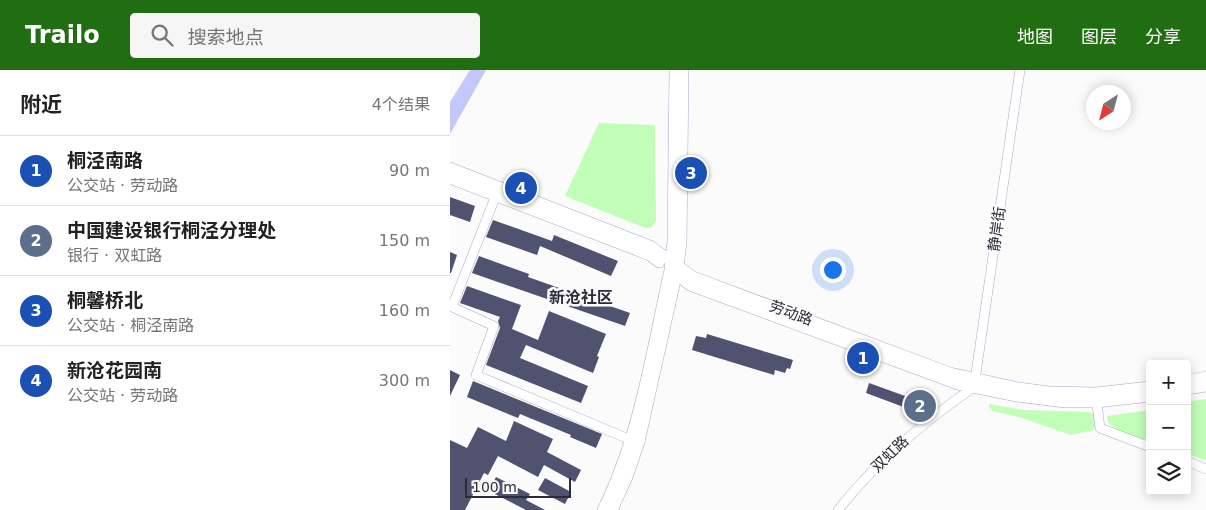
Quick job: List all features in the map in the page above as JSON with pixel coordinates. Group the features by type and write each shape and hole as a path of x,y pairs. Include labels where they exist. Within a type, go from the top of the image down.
{"main road":[{"path":"612,510 621,492 639,442 674,268 674,70"},
{"path":"604,510 631,440 681,242 682,70"},
{"name":"劳动路","path":"450,168 650,255 674,268 690,285 938,377 975,383 1017,396 1049,401 1146,396"},
{"name":"劳动路","path":"450,178 498,190"},
{"path":"1191,380 1206,377"},
{"path":"1191,388 1206,386"},
{"name":"劳动路","path":"1096,398 1146,389"}],"street":[{"name":"静岸街","path":"975,383 1020,70"},
{"path":"498,190 452,307 494,326 476,375 631,440"},
{"name":"双虹路","path":"838,510 865,478 904,440 975,383"},
{"path":"1096,398 1100,428 1146,445"},
{"path":"1191,462 1206,468"}],"green space":[{"path":"599,123 655,125 656,221 651,228 645,228 565,196"},
{"path":"1206,399 1206,460 1191,455 1191,401"},
{"path":"989,404 1024,410 1090,412 1093,414 1096,426 1093,430 1071,435 1022,418 993,411"},
{"path":"1146,411 1146,440 1119,431 1108,423 1107,416"}],"water":[{"path":"470,70 486,70 450,134 450,102"}],"building":[{"path":"450,197 475,206 470,222 450,215"},
{"path":"493,220 552,241 554,235 618,261 611,276 540,246 537,255 486,237"},
{"path":"450,252 457,255 451,273 450,273"},
{"path":"479,256 529,274 528,277 630,313 625,326 472,273"},
{"path":"467,286 521,305 512,329 538,340 549,311 606,334 597,356 599,357 593,373 526,345 520,358 588,386 581,403 486,365 500,328 498,321 500,317 460,303"},
{"path":"707,334 793,360 790,369 787,368 785,373 775,370 774,375 692,350 696,336 706,338"},
{"path":"450,370 460,375 450,396"},
{"path":"473,381 602,434 596,448 570,437 571,435 520,414 518,418 467,397"},
{"path":"869,383 930,405 925,415 866,393"},
{"path":"514,421 553,439 547,452 581,470 575,482 544,465 538,477 498,456 488,475 484,473 465,510 450,510 450,440 467,448 478,427 506,441"},
{"path":"496,477 530,494 526,500 545,510 526,510 489,491"},
{"path":"545,478 571,492 565,504 538,490"}],"place":[{"name":"桐馨桥北","path":"691,173"},
{"name":"新沧花园南","path":"521,188"},
{"name":"桐泾南路","path":"863,358"},
{"name":"中国建设银行桐泾分理处","path":"920,406"}],"district":[{"name":"新沧社区","path":"581,297"}]}
